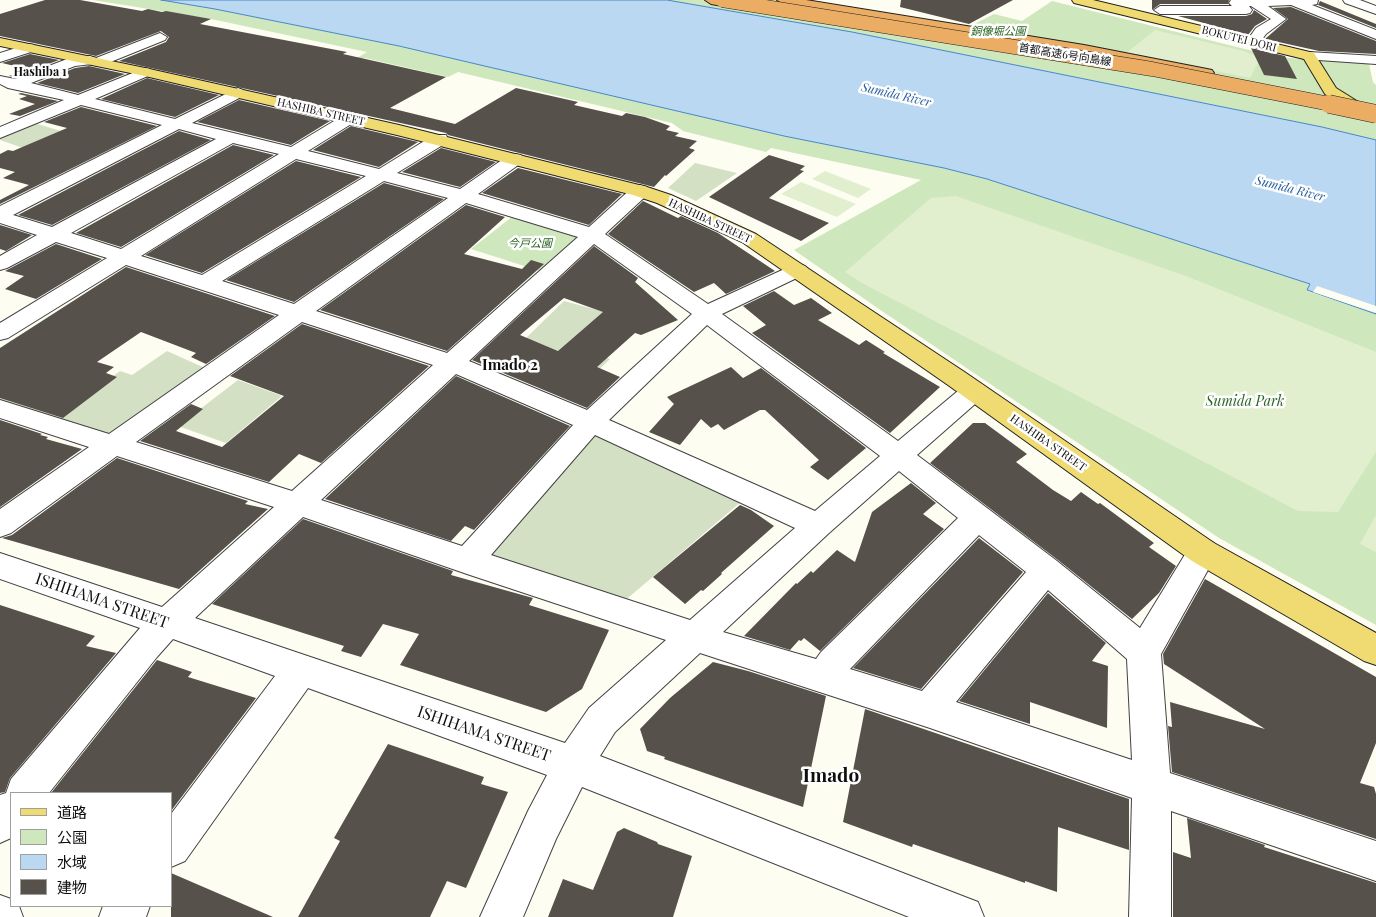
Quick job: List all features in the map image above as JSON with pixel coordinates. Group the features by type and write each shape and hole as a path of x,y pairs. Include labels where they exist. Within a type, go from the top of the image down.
{"highway":[{"path":"711,0 1153,72 1376,114"},
{"name":"首都高速6号向島線","path":"722,0 1152,69 1261,89 1376,114"},
{"name":"首都高速6号向島線","path":"753,0 1208,73 1376,107"},
{"path":"783,0 1075,47 1208,73"}],"main road":[{"name":"BOKUTEI DORI","path":"1078,0 1309,56"},
{"name":"HASHIBA STREET","path":"0,42 350,118 640,191 664,199 749,238 974,391 1203,552 1376,650"},
{"path":"1309,56 1330,92 1354,106 1376,114"}],"street":[{"path":"1160,10 1246,10 1235,3 1314,0"},
{"path":"1349,0 1376,10"},
{"path":"1149,2 1174,23"},
{"path":"1253,2 1280,19 1261,31 1253,42"},
{"path":"1294,2 1376,35"},
{"path":"5,85 72,62 94,61 160,37"},
{"path":"0,58 29,48"},
{"path":"1309,56 1376,60"},
{"path":"0,133 145,72"},
{"path":"5,85 81,100 294,152 464,196 594,234 706,313 898,455 1046,570 1144,652"},
{"path":"0,216 238,93"},
{"path":"0,333 350,118"},
{"path":"0,264 228,139 230,136"},
{"path":"204,284 440,140"},
{"path":"0,525 515,159"},
{"path":"26,792 145,646 167,623 640,191"},
{"path":"0,216 52,235 204,284 299,312 452,363 591,422 818,525"},
{"path":"467,561 591,422 706,313 798,270"},
{"path":"501,917 542,824 573,765 602,720 818,525 974,391"},
{"path":"0,410 298,504 659,623 694,637 930,711 1376,861"},
{"path":"824,677 833,663 978,517"},
{"path":"1150,917 1152,787 1144,652 1203,552"},
{"name":"ISHIHAMA STREET","path":"0,566 573,765 963,917"},
{"path":"930,711 936,700 1046,570"},
{"path":"172,847 301,670"},
{"path":"0,824 10,811"},
{"path":"120,917 128,907"}],"green space":[{"name":"Sumida Park","path":"93,0 161,0 215,9 399,46 784,136 944,168 987,179 1310,284 1307,291 1376,314 1376,625 1219,538 794,250 921,180 771,148 766,152 683,131 672,123 458,72 448,77 365,58 351,66 345,65 367,52 211,19"},
{"name":"銅像堀公園","path":"667,0 793,0 970,26 994,14 1022,21 1052,1 1277,57 1369,64 1373,82 1376,85 1376,140 1322,127 852,32"},
{"path":"1155,30 1244,51 1254,55 1259,61 1250,78 1126,53"},
{"path":"34,123 61,131 23,148 0,140 0,138"},
{"path":"695,163 737,173 696,201 668,188"},
{"path":"825,171 871,189 858,198 812,179"},
{"path":"801,182 856,204 837,217 781,194"},
{"name":"Sumida Park","path":"956,196 1186,276 1376,352 1376,452 1338,512 1298,511 862,283 845,272 931,198"},
{"name":"今戸公園","path":"513,216 581,235 540,271 471,249"},
{"path":"564,301 612,314 578,346 610,359 584,384 576,358 526,338"},
{"path":"167,351 207,369 112,437 0,401 0,386 69,408 120,371 132,375"},
{"path":"238,380 282,396 226,443 178,426"},
{"path":"593,433 742,501 622,603 486,556"},
{"path":"1376,515 1376,552 1360,544"}],"water":[{"name":"Sumida River","path":"161,0 667,0 852,32 1322,127 1376,140 1376,314 1307,290 1310,284 987,179 944,168 784,136 399,46"}],"pier":[{"path":"1317,286 1376,306 1376,313 1313,292"}],"building":[{"path":"45,0 80,0 142,11 148,9 166,11 211,19 200,24 347,52 343,54 446,77 390,108 455,124 516,88 578,102 574,105 622,116 626,113 645,117 670,126 666,130 679,133 675,136 697,141 689,148 695,150 665,175 654,187 446,133 119,61 166,42 169,37 161,31 96,56 0,36 0,14"},
{"path":"901,0 1013,0 969,24 900,7"},
{"path":"1152,0 1229,0 1228,4 1160,4 1152,10"},
{"path":"1320,1 1376,24 1376,28 1318,5"},
{"path":"1291,7 1376,41 1376,54 1319,51 1265,39 1288,19 1273,8"},
{"path":"1254,10 1267,19 1255,26 1248,35 1178,16 1246,16 1252,14"},
{"path":"1251,48 1285,56 1297,79 1264,75"},
{"path":"30,54 59,60 15,77 9,76 27,69 2,63"},
{"path":"89,66 125,74 78,93 37,83 75,68"},
{"path":"147,78 219,95 175,117 101,99"},
{"path":"21,93 58,101 20,116 9,114 35,104 19,99 27,96 18,94"},
{"path":"239,100 330,121 291,145 197,122"},
{"path":"81,107 157,126 0,204 0,200 29,185 3,178 15,172 0,168 0,154 8,150 13,151 67,128 44,122"},
{"path":"351,126 418,142 379,167 313,150"},
{"path":"179,131 211,140 52,225 18,215"},
{"path":"233,145 274,155 121,247 76,233"},
{"path":"441,148 496,162 460,187 402,172"},
{"path":"769,155 805,166 800,170 804,171 769,198 829,223 801,241 709,197"},
{"path":"296,161 361,177 202,273 145,255"},
{"path":"518,168 622,194 589,225 482,193"},
{"path":"384,183 444,199 294,302 226,280"},
{"path":"643,201 678,218 681,216 718,233 775,271 726,294 714,283 694,292 608,234"},
{"path":"466,205 505,217 464,254 522,269 531,260 544,264 447,351 320,310"},
{"path":"0,225 32,235 6,251 0,249"},
{"path":"56,244 102,259 36,299 5,289 24,276 5,271"},
{"path":"594,246 638,278 635,282 678,320 641,335 635,333 597,367 620,377 587,408 472,360","holes":["564,298 603,312 558,351 520,335"]},
{"path":"126,267 275,316 206,364 191,357 196,353 141,332 97,362 114,367 106,373 117,377 63,418 0,398 0,348"},
{"path":"774,291 794,305 811,298 832,313 818,320 859,345 866,340 885,352 883,353 940,387 890,433 752,333 766,325 743,306"},
{"path":"302,324 429,366 321,463 299,454 269,482 140,441 191,404 203,409 176,431 222,447 284,396 230,376"},
{"path":"731,367 743,378 761,368 866,448 828,480 810,467 819,460 765,410 760,410 724,430 718,424 711,428 701,419 680,445 649,432 674,404 667,397"},
{"path":"456,376 570,426 474,530 465,526 451,541 325,499"},
{"path":"0,420 42,434 40,435 48,437 46,439 82,449 0,507"},
{"path":"973,423 985,423 1027,454 1016,462 1053,490 1071,501 1081,492 1098,504 1100,503 1154,543 1149,547 1176,566 1159,593 1132,619 930,463"},
{"path":"117,458 248,501 245,504 268,509 179,589 2,538 12,535"},
{"path":"911,483 936,503 923,514 944,529 820,651 804,638 801,641 799,640 790,650 744,636 796,583 811,571 813,573 837,550 855,562 872,512"},
{"path":"740,505 751,510 774,526 703,591 701,590 685,604 653,577"},
{"path":"303,519 453,571 451,575 533,598 529,605 609,630 582,689 546,712 400,665 419,634 383,624 361,657 341,651 344,646 212,604"},
{"path":"979,538 1023,572 921,689 853,668"},
{"path":"1205,579 1376,677 1376,743 1360,783 1374,787 1376,794 1376,839 1172,772 1168,726 1172,727 1170,702 1265,729 1164,664 1163,654"},
{"path":"1048,593 1106,643 1092,661 1108,666 1107,728 1030,702 1030,724 959,701"},
{"path":"0,605 95,636 86,646 116,653 10,778 5,792 0,793"},
{"path":"157,660 192,672 188,677 256,698 172,810 172,792 52,792"},
{"path":"713,662 826,696 803,807 664,759 665,757 647,751 640,729 670,698"},
{"path":"865,709 1129,799 1129,850 1058,827 1057,892 1025,881 1025,883 913,844 912,847 843,822"},
{"path":"388,744 484,777 481,784 508,792 466,888 447,881 430,917 298,917 340,841 334,838"},
{"path":"1187,818 1265,845 1264,847 1376,883 1376,917 1173,917 1173,852 1191,858"},
{"path":"624,828 658,844 692,856 673,917 548,917 563,879 593,890 617,832"},
{"path":"172,873 273,917 171,917"}],"district":[{"name":"Hashiba 1","path":"40,72"},
{"name":"Imado 2","path":"510,365"},
{"name":"Imado","path":"831,776"}]}
